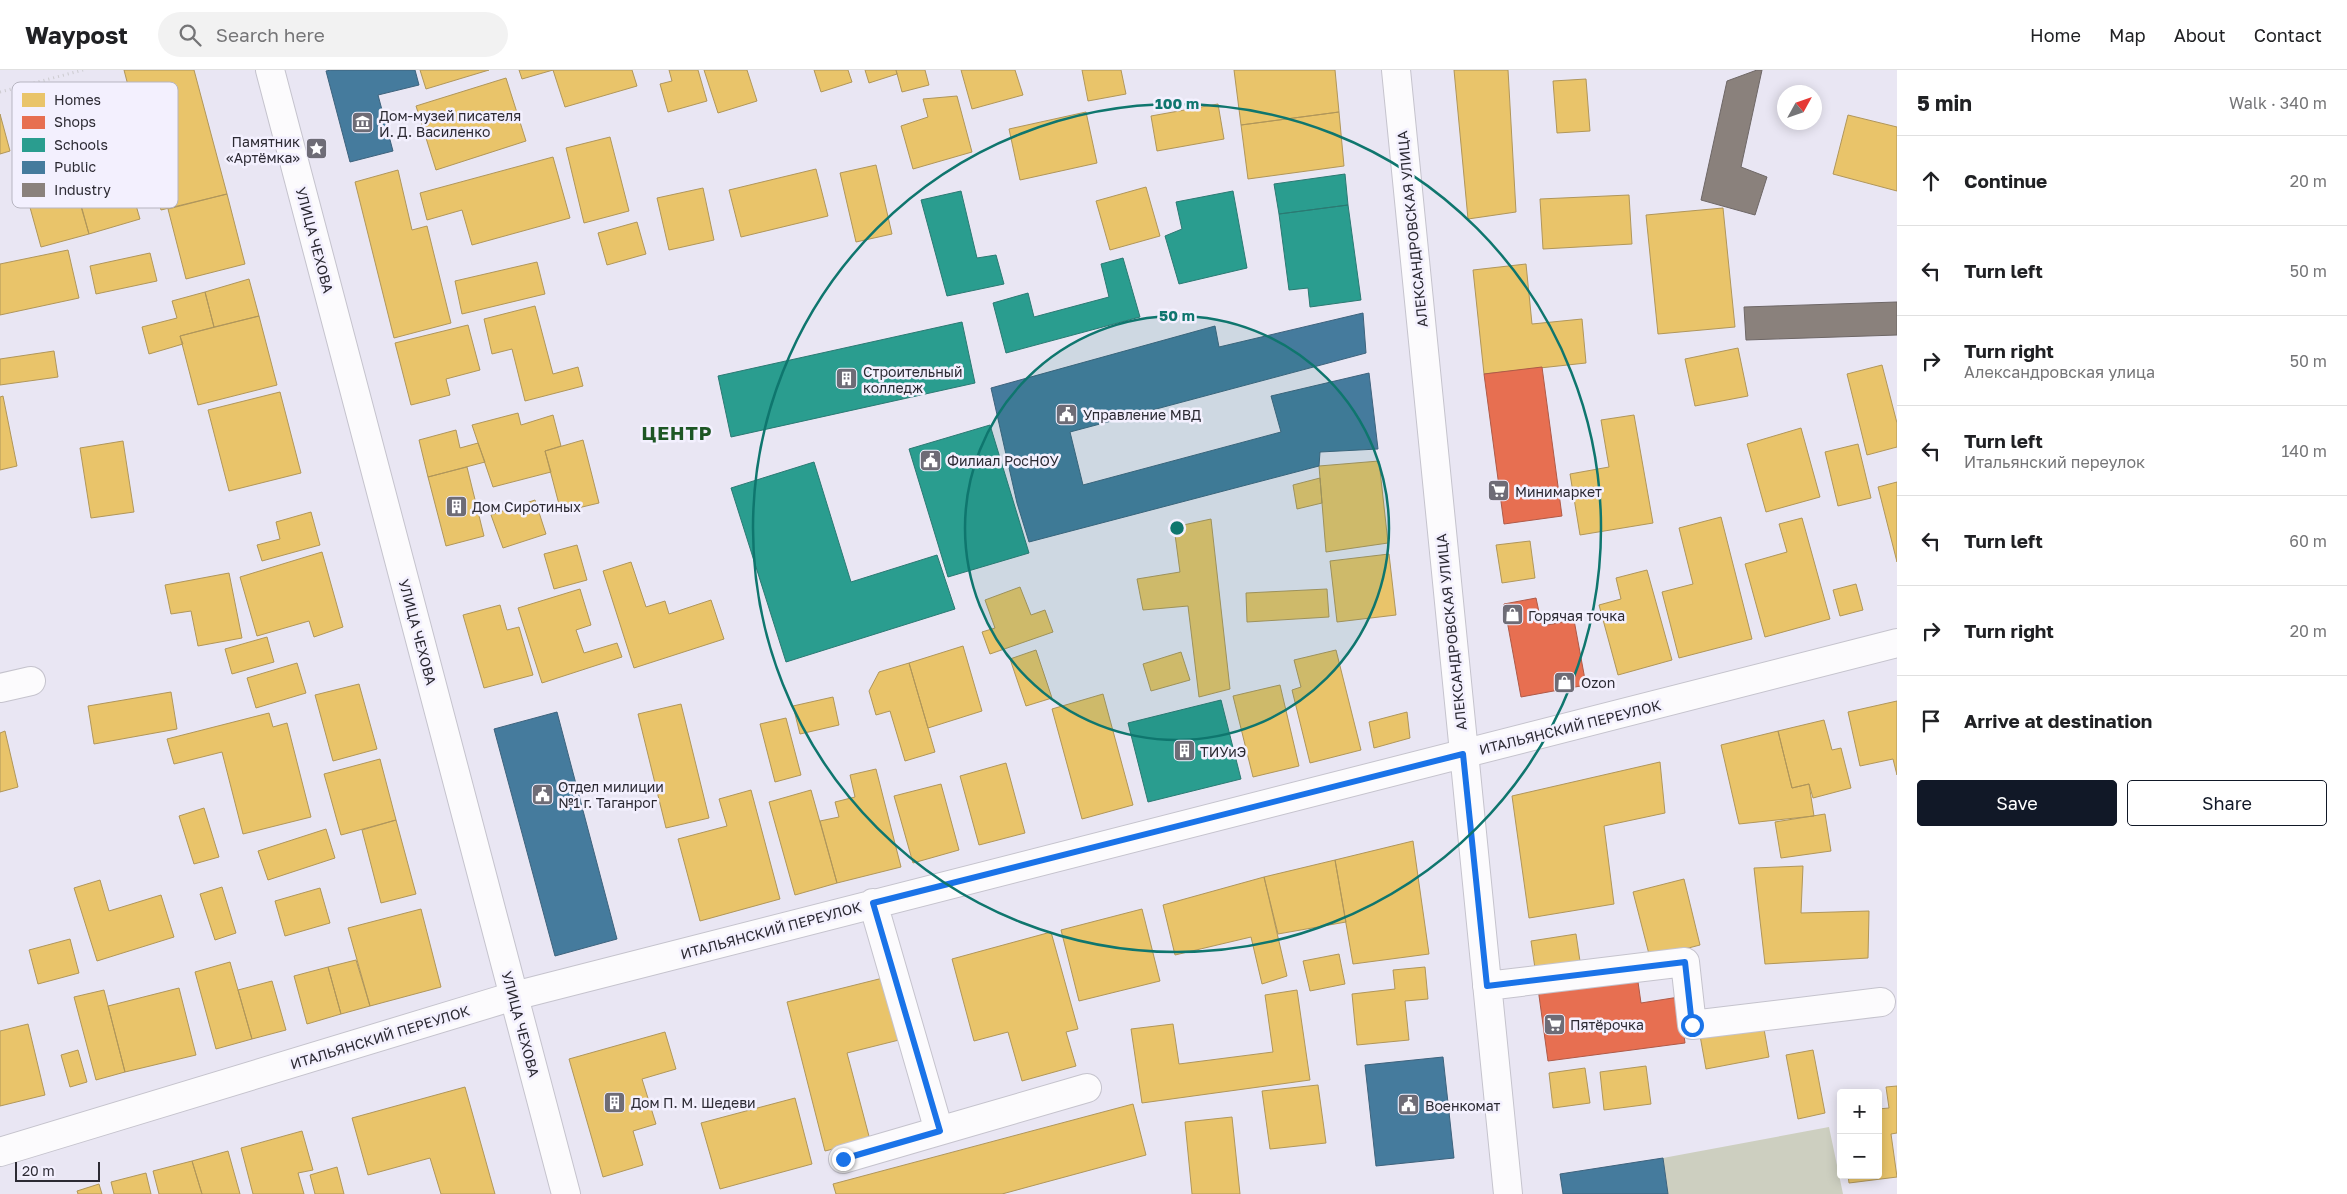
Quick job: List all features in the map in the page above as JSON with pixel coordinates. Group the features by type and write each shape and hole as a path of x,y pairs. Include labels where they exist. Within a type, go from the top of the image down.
{"street":[{"name":"УЛИЦА ЧЕХОВА","path":"270,70 566,1194"},
{"name":"АЛЕКСАНДРОВСКАЯ УЛИЦА","path":"1396,70 1508,1194"},
{"name":"ИТАЛЬЯНСКИЙ ПЕРЕУЛОК","path":"0,1152 514,996 1897,643"},
{"path":"0,688 31,681"},
{"path":"873,903 940,1131"},
{"path":"1487,986 1685,962 1692,1025 1881,1002"},
{"path":"843,1159 1087,1088"}],"path":[{"path":"38,82 83,70"}],"shaded area":[{"path":"1829,1127 1837,1165 1837,1179 1840,1179 1843,1194 1668,1194 1663,1158"}],"building: Homes":[{"path":"124,70 194,70 227,194 178,206 178,82 127,82"},
{"path":"420,70 489,70 426,89"},
{"path":"519,70 553,70 522,79"},
{"path":"553,70 632,70 637,86 565,107"},
{"path":"669,70 698,70 707,101 668,112 660,84 672,81"},
{"path":"704,70 747,70 757,101 718,113"},
{"path":"814,70 848,70 852,82 821,92"},
{"path":"865,70 896,70 897,74 869,83"},
{"path":"896,70 925,70 929,85 902,92"},
{"path":"961,70 1015,70 1023,95 972,109"},
{"path":"1082,70 1121,70 1126,94 1088,101"},
{"path":"1234,70 1335,70 1339,112 1241,125"},
{"path":"1454,70 1508,70 1516,212 1468,219"},
{"path":"506,78 526,141 436,170 416,106"},
{"path":"1586,79 1590,131 1557,133 1553,81"},
{"path":"957,96 972,152 913,169 901,126 928,117 923,99"},
{"path":"1218,104 1224,139 1157,151 1151,116"},
{"path":"1086,112 1097,163 1020,180 1009,129"},
{"path":"1339,112 1344,166 1248,179 1241,125"},
{"path":"0,114 10,151 0,154"},
{"path":"1848,115 1897,127 1897,191 1833,174"},
{"path":"610,137 629,211 584,223 566,148"},
{"path":"553,157 570,218 472,245 462,210 427,220 420,193"},
{"path":"876,165 892,234 856,242 840,173"},
{"path":"816,169 828,216 741,237 729,190"},
{"path":"398,170 412,230 427,226 451,323 394,338 355,182"},
{"path":"1146,187 1160,236 1110,250 1096,201"},
{"path":"703,188 714,240 669,250 657,198"},
{"path":"227,194 245,264 186,279 168,209"},
{"path":"1629,195 1632,244 1543,249 1540,199"},
{"path":"30,208 82,208 89,234 41,247"},
{"path":"81,208 137,208 140,219 89,234"},
{"path":"1723,208 1735,327 1658,334 1646,215"},
{"path":"637,222 646,254 607,265 598,233"},
{"path":"68,250 79,298 0,315 0,264"},
{"path":"150,253 157,281 96,294 90,266"},
{"path":"537,262 545,294 462,314 455,281"},
{"path":"1526,264 1532,324 1582,319 1586,363 1484,374 1473,270"},
{"path":"249,279 259,316 214,327 205,292"},
{"path":"205,292 214,327 180,336 183,344 149,354 142,327 177,318 172,301"},
{"path":"535,306 553,374 578,367 583,386 525,401 512,349 492,354 484,319"},
{"path":"259,316 277,385 198,405 180,336"},
{"path":"468,325 480,370 446,379 450,395 411,405 395,343"},
{"path":"1738,348 1748,396 1695,406 1685,359"},
{"path":"54,351 58,377 0,385 0,359"},
{"path":"1882,365 1897,423 1897,447 1867,455 1847,374"},
{"path":"280,392 301,473 229,491 208,410"},
{"path":"3,396 17,466 0,470 0,397"},
{"path":"518,413 521,425 553,415 561,446 545,451 551,472 493,487 472,425"},
{"path":"1634,415 1653,523 1580,535 1570,474 1609,467 1601,420"},
{"path":"1801,428 1820,497 1766,512 1747,444"},
{"path":"456,430 460,448 478,443 485,462 428,477 419,440"},
{"path":"583,440 599,503 561,512 545,451"},
{"path":"123,441 134,512 91,518 80,448"},
{"path":"1858,444 1871,498 1838,506 1825,452"},
{"path":"1379,461 1388,543 1326,552 1319,466"},
{"name":"Дом Сиротиных","path":"467,467 484,536 446,546 428,477"},
{"path":"1320,478 1322,503 1297,509 1293,485"},
{"path":"1897,482 1897,562 1878,487"},
{"path":"535,500 546,534 503,548 491,515"},
{"path":"311,512 320,545 262,561 257,545 280,539 276,522"},
{"path":"1721,517 1752,639 1679,658 1662,592 1693,584 1679,528"},
{"path":"1802,518 1830,619 1765,637 1745,564 1787,552 1779,524"},
{"path":"1211,519 1230,689 1199,697 1188,606 1143,610 1137,579 1180,572 1174,527"},
{"path":"1530,541 1535,578 1502,583 1496,545"},
{"path":"577,545 587,580 554,589 544,554"},
{"path":"322,552 343,627 314,637 309,621 257,636 240,577"},
{"path":"1389,554 1396,615 1337,622 1330,561"},
{"path":"631,562 646,607 665,601 669,614 711,600 724,639 634,668 603,571"},
{"path":"1647,570 1672,660 1618,675 1599,605 1621,599 1616,578"},
{"path":"229,573 242,638 198,646 191,611 171,614 165,585"},
{"path":"1856,584 1863,610 1840,616 1833,590"},
{"path":"1020,587 1031,615 1045,610 1053,632 990,654 982,632 995,628 985,600"},
{"path":"580,589 591,625 576,630 584,653 617,643 622,657 542,683 518,608"},
{"path":"1327,589 1329,617 1247,622 1246,593"},
{"path":"500,605 507,630 519,627 533,675 484,688 463,615"},
{"path":"267,637 274,662 232,674 225,649"},
{"path":"963,646 982,711 928,728 909,663"},
{"path":"1036,650 1052,698 1026,706 1010,659"},
{"path":"1336,650 1361,750 1310,763 1292,690 1301,687 1294,660"},
{"path":"1181,652 1190,680 1151,691 1143,664"},
{"path":"297,663 306,693 256,708 247,678"},
{"path":"909,663 935,752 905,761 890,711 876,715 869,691 879,672"},
{"path":"359,684 377,749 333,761 315,695"},
{"path":"1280,685 1299,766 1253,777 1233,696"},
{"path":"171,692 177,729 94,744 88,706"},
{"path":"1103,694 1133,805 1082,819 1052,709"},
{"path":"833,697 839,725 800,734 793,706"},
{"path":"1897,701 1897,775 1893,759 1860,766 1848,712"},
{"path":"681,704 709,818 666,828 638,714"},
{"path":"1407,712 1410,738 1374,748 1369,722"},
{"path":"269,713 273,727 287,723 311,817 243,834 222,752 174,764 167,739"},
{"path":"786,718 801,775 775,782 760,724"},
{"path":"1824,720 1832,750 1841,748 1851,788 1813,798 1809,784 1792,788 1778,731"},
{"path":"5,731 18,787 0,792 0,733"},
{"path":"1778,731 1792,788 1809,784 1814,816 1739,824 1721,745"},
{"path":"380,759 396,820 341,835 324,774"},
{"path":"1660,762 1665,813 1604,826 1614,904 1529,918 1512,796"},
{"path":"1006,763 1025,833 979,845 960,776"},
{"path":"876,769 901,867 837,883 820,821 839,817 835,802 855,797 850,775"},
{"path":"941,784 959,850 913,863 894,796"},
{"path":"751,790 780,899 700,921 678,839 727,826 719,799"},
{"path":"811,790 837,883 795,895 769,802"},
{"path":"204,808 219,857 194,864 179,816"},
{"path":"1825,814 1831,851 1781,858 1775,822"},
{"path":"396,820 416,894 381,903 362,830"},
{"path":"326,829 335,858 268,880 258,851"},
{"path":"1413,841 1429,954 1353,964 1335,860"},
{"path":"1335,860 1346,922 1278,934 1264,877"},
{"path":"1803,866 1801,913 1869,911 1868,958 1765,964 1754,868"},
{"path":"1264,877 1287,976 1262,984 1251,937 1175,955 1163,905"},
{"path":"1684,879 1700,945 1650,958 1633,892"},
{"path":"100,880 109,911 161,895 174,937 97,961 74,888"},
{"path":"222,887 236,933 215,940 200,894"},
{"path":"320,888 330,923 285,936 275,901"},
{"path":"421,909 441,987 370,1006 348,928"},
{"path":"1142,909 1160,981 1079,1001 1061,930"},
{"path":"1051,932 1078,1029 1066,1032 1076,1066 1022,1081 1008,1032 974,1041 952,959"},
{"path":"1576,934 1581,968 1536,975 1531,941"},
{"path":"70,939 79,973 38,984 29,950"},
{"path":"1339,954 1345,984 1310,991 1303,961"},
{"path":"356,960 370,1006 341,1014 328,967"},
{"path":"230,962 252,1039 216,1049 195,972"},
{"path":"328,967 341,1014 307,1024 294,976"},
{"path":"1425,967 1428,999 1405,1001 1409,1040 1357,1045 1352,994 1395,989 1393,970"},
{"path":"883,978 899,1040 847,1053 870,1140 825,1151 787,1002"},
{"path":"272,981 286,1030 252,1039 238,990"},
{"path":"179,988 196,1055 125,1072 108,1006"},
{"path":"104,990 125,1072 96,1080 74,997"},
{"path":"1297,990 1310,1080 1142,1103 1131,1029 1173,1024 1179,1064 1273,1052 1265,995"},
{"path":"1762,1018 1769,1057 1706,1069 1699,1030"},
{"path":"28,1024 45,1095 0,1106 0,1031"},
{"name":"Дом П. М. Шедеви","path":"665,1032 676,1069 642,1079 656,1124 633,1131 643,1165 603,1177 569,1059"},
{"path":"78,1050 87,1082 70,1087 61,1055"},
{"path":"1813,1050 1825,1113 1798,1119 1786,1055"},
{"path":"1646,1066 1651,1104 1604,1110 1600,1072"},
{"path":"1585,1068 1590,1103 1553,1108 1549,1073"},
{"path":"1318,1085 1326,1143 1270,1149 1262,1091"},
{"path":"1897,1086 1897,1133 1891,1134 1897,1177 1882,1179 1882,1109 1889,1108 1886,1087"},
{"path":"465,1087 495,1194 441,1194 430,1158 368,1175 352,1118"},
{"path":"795,1098 812,1164 720,1189 701,1123"},
{"path":"1133,1104 1146,1155 1002,1194 836,1194 833,1184"},
{"path":"1232,1117 1240,1194 1192,1194 1185,1122"},
{"path":"302,1131 313,1170 298,1173 304,1194 253,1194 241,1148"},
{"path":"228,1151 240,1194 202,1194 192,1161"},
{"path":"192,1161 202,1194 159,1194 153,1171"},
{"path":"337,1167 344,1194 315,1194 310,1175"},
{"path":"146,1173 151,1194 114,1194 111,1182"},
{"path":"1848,1179 1881,1179 1849,1183"},
{"path":"99,1184 102,1194 78,1194 77,1191"}],"building: Shops":[{"path":"1542,367 1562,516 1504,524 1484,374"},
{"path":"1536,598 1542,626 1574,620 1586,685 1521,697 1504,604"},
{"path":"1636,968 1641,1003 1679,997 1685,1043 1548,1061 1537,981"}],"building: Schools":[{"path":"1345,174 1348,205 1279,214 1274,184"},
{"path":"961,191 977,258 996,255 1004,284 947,296 921,200"},
{"path":"1233,191 1247,268 1179,284 1165,236 1182,229 1176,202"},
{"path":"1348,205 1361,300 1310,307 1308,288 1289,290 1279,214"},
{"path":"1123,258 1140,317 1006,353 993,303 1028,293 1034,317 1109,297 1101,264"},
{"name":"Строительный колледж","path":"962,322 975,383 731,437 718,376"},
{"path":"990,425 1029,553 948,577 909,449"},
{"path":"814,462 851,582 937,555 955,609 786,662 731,488"},
{"name":"ТИУиЭ","path":"1221,700 1241,779 1148,802 1128,723"}],"building: Public":[{"name":"Дом-музей писателя И. Д. Василенко","path":"415,70 419,85 378,95 393,151 350,162 326,71"},
{"name":"Управление МВД","path":"1363,313 1366,353 1070,432 1083,485 1281,432 1271,396 1369,373 1378,449 1320,452 1319,466 1029,542 1017,503 991,388 1215,326 1219,347"},
{"path":"557,712 617,939 555,956 494,729"},
{"name":"Военкомат","path":"1443,1057 1454,1158 1376,1166 1365,1065"},
{"path":"1663,1158 1668,1194 1563,1194 1560,1174"}],"building: Industry":[{"path":"1762,70 1741,167 1767,177 1755,215 1701,200 1727,81"},
{"path":"1897,302 1897,335 1746,340 1744,307"}],"place":[{"name":"Дом-музей писателя И. Д. Василенко","path":"363,123"},
{"name":"Памятник «Артёмка»","path":"316,149"},
{"name":"Строительный колледж","path":"847,379"},
{"name":"Управление МВД","path":"1067,414"},
{"name":"Филиал РосНОУ","path":"931,460"},
{"name":"Минимаркет","path":"1499,491"},
{"name":"Дом Сиротиных","path":"456,506"},
{"name":"Горячая точка","path":"1512,615"},
{"name":"Ozon","path":"1565,682"},
{"name":"ТИУиЭ","path":"1184,751"},
{"name":"Отдел милиции №1 г. Таганрог","path":"542,794"},
{"name":"Пятёрочка","path":"1554,1024"},
{"name":"Дом П. М. Шедеви","path":"615,1102"},
{"name":"Военкомат","path":"1409,1105"}],"district":[{"name":"ЦЕНТР","path":"677,432"}],"route":[{"path":"843,1159 940,1131 873,903 1463,754 1487,986 1685,962 1692,1025"}]}
